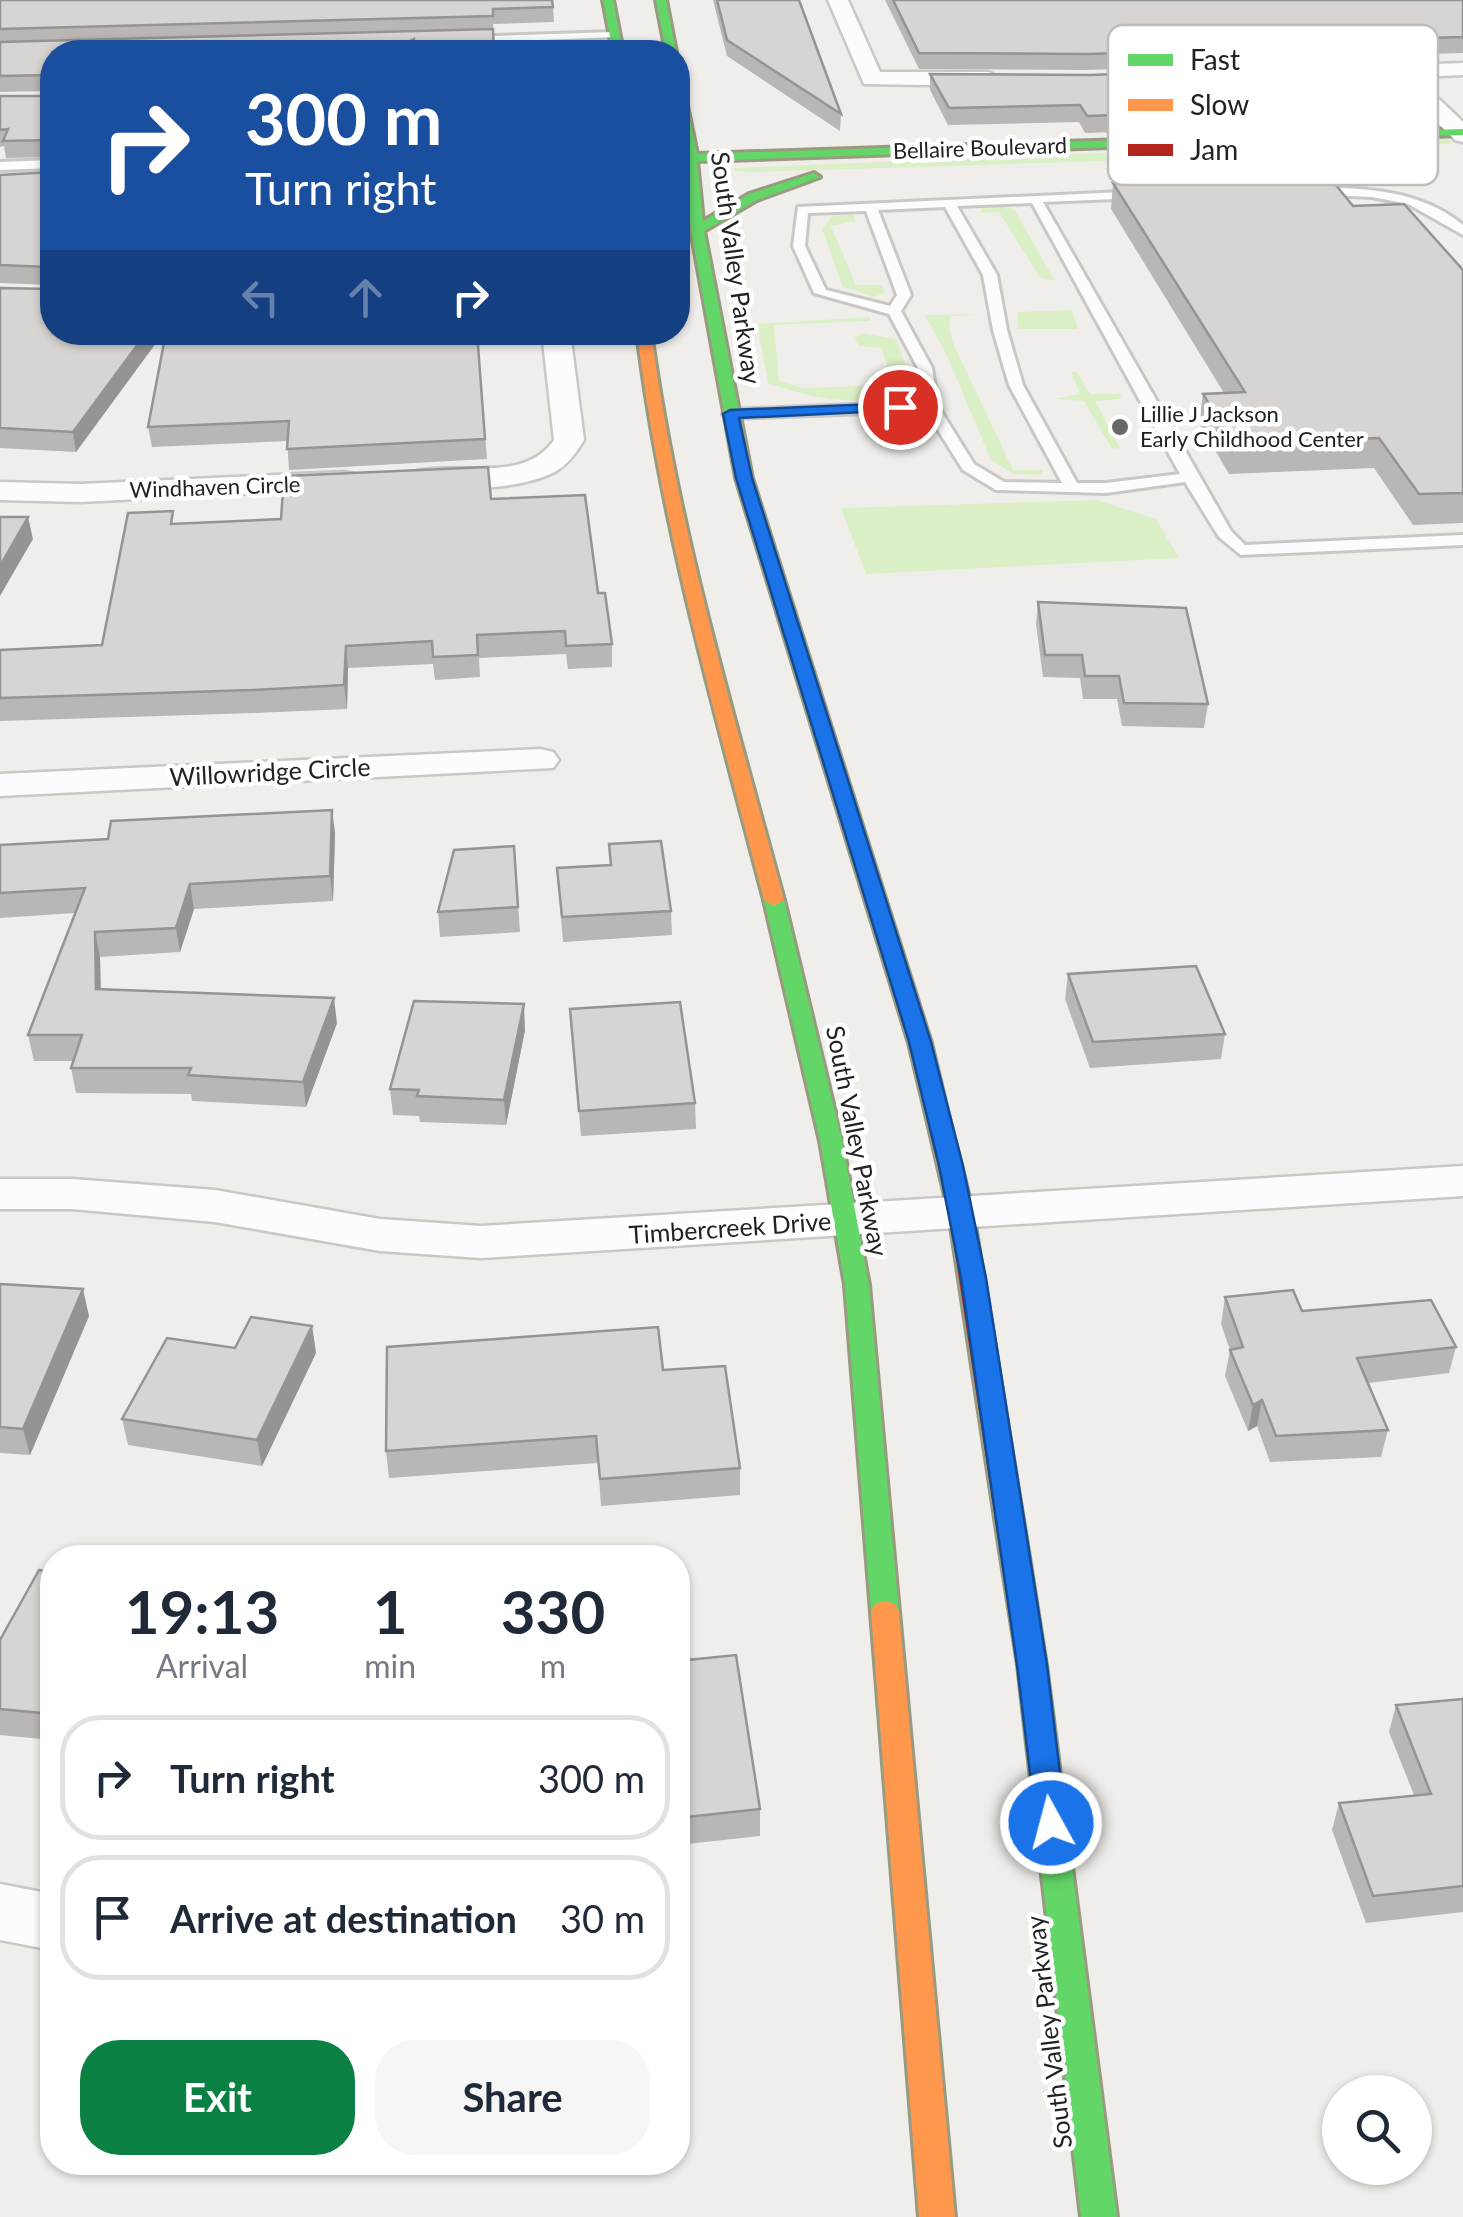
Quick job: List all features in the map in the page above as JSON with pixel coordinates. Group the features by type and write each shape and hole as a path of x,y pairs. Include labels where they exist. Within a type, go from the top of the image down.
{"main road":[{"path":"608,0 615,40"},
{"path":"661,0 669,40"},
{"name":"Bellaire Boulevard","path":"690,169 1108,149"},
{"name":"Bellaire Boulevard","path":"690,169 814,177 913,174"},
{"path":"697,230 740,200 814,177"},
{"path":"0,180 40,178"},
{"name":"South Valley Parkway","path":"690,197 744,478 920,1042 961,1214 1032,1665 1099,2217"},
{"name":"South Valley Parkway","path":"646,345 664,482 791,964 840,1174 858,1285 937,2217"}],"street":[{"path":"838,0 872,80 1006,79"},
{"path":"1438,110 1462,133"},
{"name":"Windhaven Circle","path":"0,491 81,493 495,475 549,464 564,452 569,440 558,345"},
{"name":"Willowridge Circle","path":"0,785 540,760"},
{"name":"Timbercreek Drive","path":"0,1194 72,1194 215,1206 380,1234 481,1242 1463,1181"},
{"path":"0,1912 40,1920"}],"lane":[{"path":"0,166 40,164"},
{"path":"1298,190 1375,192 1447,215 1463,232"},
{"path":"1162,193 802,210 799,246 821,293 894,310 932,382 930,406 968,467 1001,487 1106,488 1190,478"},
{"path":"1035,198 1190,478 1241,550 1463,540"},
{"path":"948,202 990,274 1000,330 1016,385 1072,488"},
{"path":"870,205 904,295 894,310"},
{"path":"730,414 930,406"}],"green space":[{"path":"1108,153 1108,161 753,172 734,168"},
{"path":"992,204 1014,209 1055,281 1040,278 999,212 980,213 982,207"},
{"path":"853,214 856,221 831,226 856,285 881,285 886,292 874,297 843,287 822,229 832,216"},
{"path":"1072,310 1078,329 1017,329 1018,312"},
{"path":"979,314 952,316 949,324 953,343 1013,470 1043,470 1042,475 1014,474 991,460 947,356 925,315"},
{"path":"870,317 870,321 774,325 779,381 804,388 892,385 882,348 859,346 854,338 862,333 896,339 913,384 879,398 841,400 768,383 757,324"},
{"path":"1071,372 1077,372 1090,394 1122,394 1119,399 1095,401 1120,448 1112,449 1084,401 1054,399 1080,394"},
{"path":"1097,500 1156,519 1179,558 866,574 841,508"}],"building":[{"path":"0,0 552,0 553,7 493,9 493,16 0,29"},
{"path":"717,0 799,0 841,114 727,40"},
{"path":"893,0 1463,0 1463,37 1438,38 1438,25 1108,25 1108,53 919,53"},
{"path":"493,29 493,40 414,39 76,40"},
{"path":"40,41 40,75 0,76 0,42"},
{"path":"930,74 1108,74 1108,115 1087,116 1080,105 949,108"},
{"path":"0,96 40,96 40,140 3,141 8,129 0,130"},
{"path":"40,173 40,267 0,265 0,175"},
{"path":"1114,185 1336,185 1353,206 1404,204 1463,270 1463,493 1419,494 1379,438 1233,444 1203,394 1245,392"},
{"path":"0,288 40,289 40,345 137,345 73,432 0,428"},
{"path":"164,345 478,345 485,439 287,449 289,421 148,427"},
{"path":"488,467 491,499 585,495 598,593 605,593 612,644 566,646 565,631 477,635 478,655 433,657 432,641 346,646 344,685 0,698 0,650 102,645 128,513 173,511 171,524 281,519 284,476"},
{"path":"0,517 28,517 0,566"},
{"path":"1038,602 1186,608 1208,704 1124,703 1119,676 1085,676 1082,655 1045,655"},
{"path":"332,810 330,876 190,884 176,928 95,932 96,989 334,998 303,1082 188,1075 191,1068 71,1068 82,1035 28,1035 85,888 0,893 0,845 108,839 111,821"},
{"path":"661,841 671,911 562,917 557,868 611,865 609,844"},
{"path":"514,846 518,907 438,912 454,850"},
{"path":"1196,966 1225,1034 1093,1042 1068,974"},
{"path":"414,1001 524,1004 504,1100 417,1096 419,1090 390,1089"},
{"path":"680,1002 695,1103 579,1111 570,1009"},
{"path":"0,1284 83,1289 23,1429 0,1427"},
{"path":"1293,1290 1302,1311 1431,1300 1456,1347 1357,1358 1388,1430 1276,1436 1262,1400 1253,1405 1230,1350 1243,1347 1225,1297"},
{"path":"251,1317 312,1326 257,1440 122,1419 167,1338 235,1348"},
{"path":"658,1327 663,1370 725,1366 740,1468 600,1479 596,1436 386,1451 387,1347"},
{"path":"40,1570 40,1713 0,1709 0,1640"},
{"path":"736,1655 760,1809 690,1817 690,1660"},
{"path":"1463,1699 1463,1886 1373,1896 1339,1803 1431,1794 1396,1705"}],"traffic: fast":[{"path":"608,0 616,40"},
{"path":"661,0 669,40"},
{"path":"1438,133 1463,132"},
{"path":"690,143 697,230 744,478 920,1043 936,1110"},
{"path":"690,158 1108,144"},
{"path":"697,230 753,197 814,177"},
{"path":"774,900 831,1141 857,1285 885,1612"},
{"path":"1012,1538 1032,1665 1099,2217"}],"traffic: slow":[{"path":"646,345 681,547 774,900"},
{"path":"885,1612 937,2217"}],"traffic: jam":[{"path":"936,1110 961,1213 1012,1538"}],"place":[{"name":"Lillie J Jackson Early Childhood Center","path":"1120,427"}],"route":[{"path":"900,407 730,414 744,478 920,1042 951,1166 974,1278 1032,1665 1051,1823"}]}
